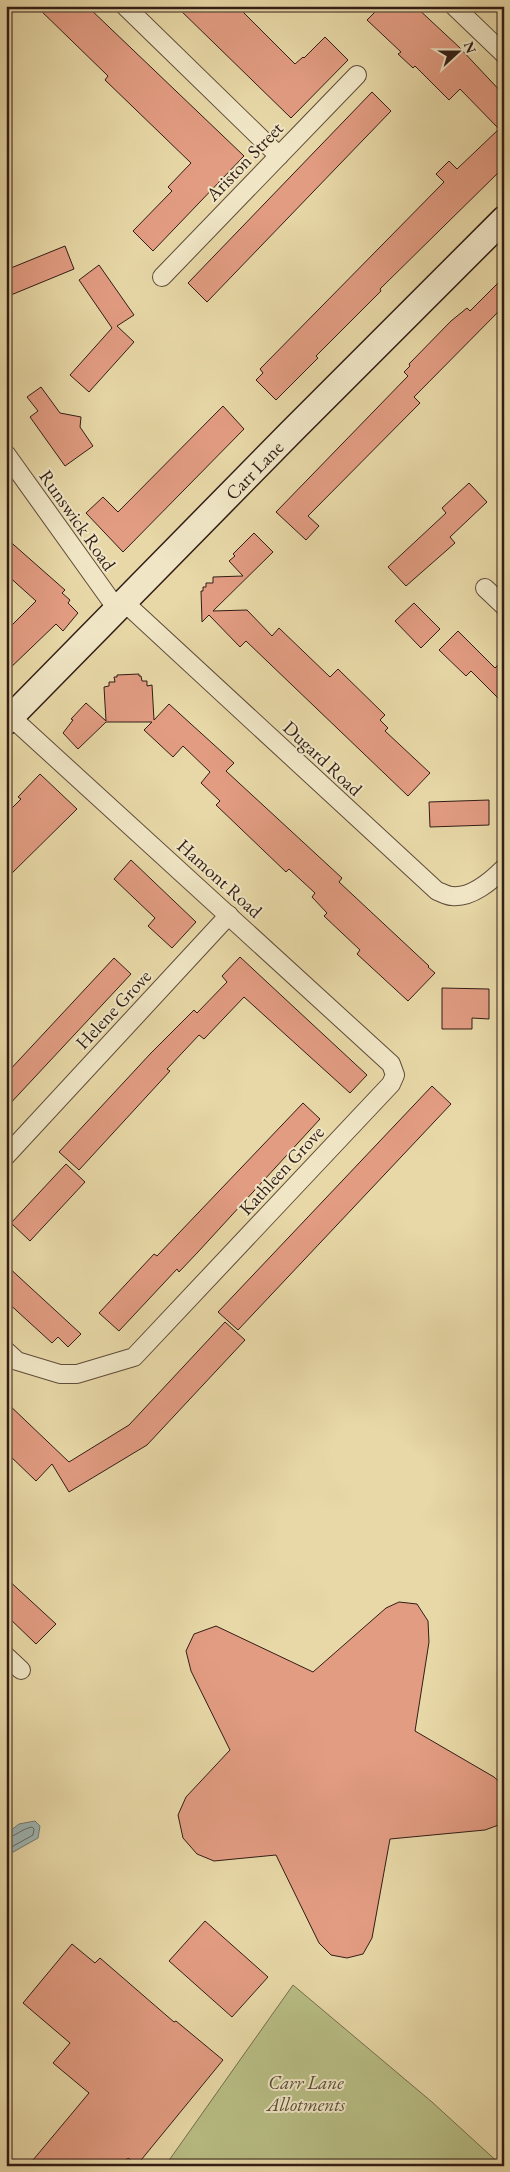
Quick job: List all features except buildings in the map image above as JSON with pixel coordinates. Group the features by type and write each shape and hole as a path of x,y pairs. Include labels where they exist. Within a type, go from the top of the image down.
{"street":[{"path":"125,6 279,156"},
{"path":"454,6 504,54"},
{"name":"Ariston Street","path":"162,277 357,75"},
{"name":"Carr Lane","path":"9,719 504,219"},
{"name":"Runswick Road","path":"6,454 120,606"},
{"path":"485,588 504,606"},
{"name":"Dugard Road","path":"120,606 437,891 452,896 474,892 504,868"},
{"name":"Hamont Road","path":"9,719 229,915 391,1064 395,1075"},
{"name":"Helene Grove","path":"6,1156 229,915"},
{"name":"Kathleen Grove","path":"6,1351 17,1360 60,1374 77,1374 134,1357 391,1084 395,1075"},
{"path":"6,1656 21,1670"}],"green space":[{"name":"Carr Lane Allotments","path":"293,1985 432,2102 502,2166 165,2166"}],"water":[{"path":"35,1821 40,1826 38,1838 6,1856 6,1834 19,1824"}]}
